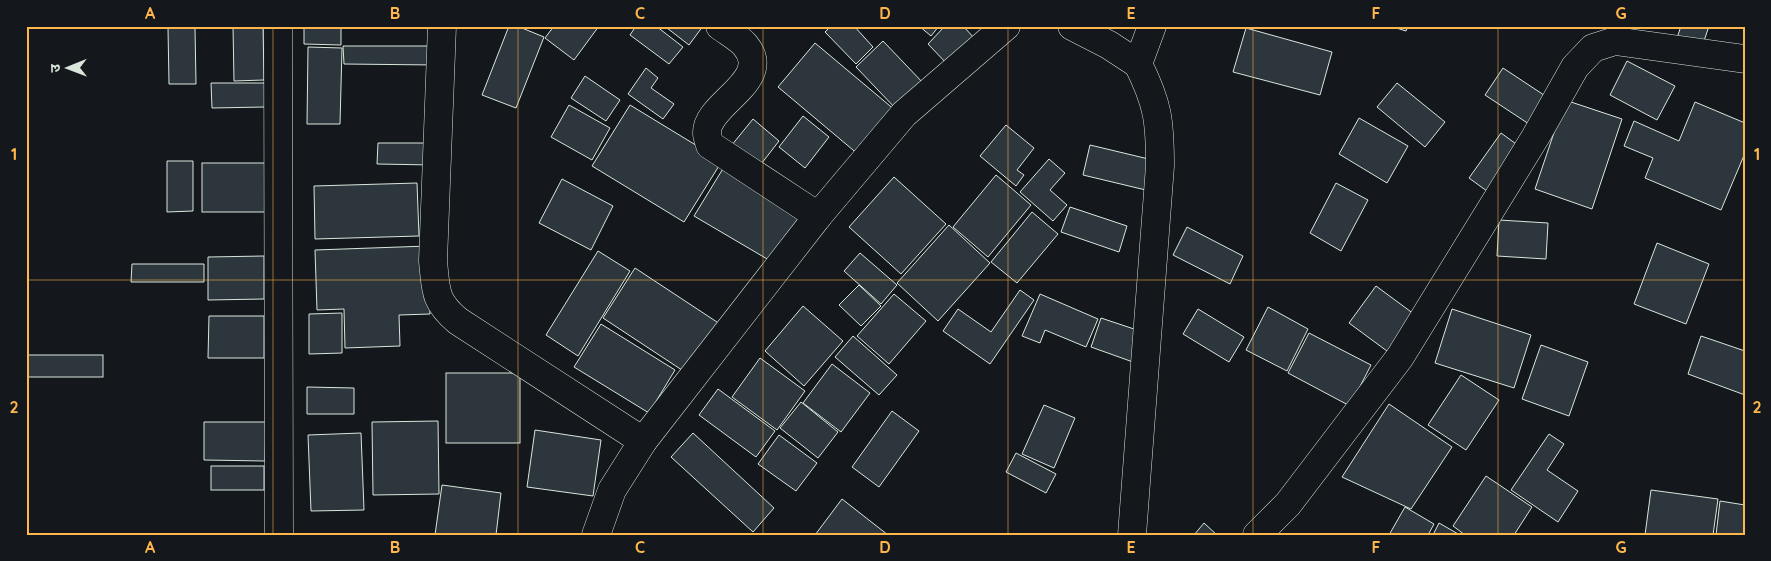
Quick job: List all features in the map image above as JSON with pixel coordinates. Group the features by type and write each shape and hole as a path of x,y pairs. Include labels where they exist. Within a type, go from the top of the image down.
{"street":[{"path":"278,26 279,535"},
{"path":"442,26 433,260 437,294 443,309 458,321 643,441"},
{"path":"720,26 745,44 752,56 751,70 746,82 713,117 707,132 710,144 818,216"},
{"path":"597,534 612,490 643,441 818,216 904,114 1006,26"},
{"path":"1072,26 1110,45 1138,64 1153,92 1160,127 1160,166 1132,535"},
{"path":"1138,64 1152,26"},
{"path":"1257,535 1288,504 1400,357 1536,136 1575,67 1593,48 1615,41 1745,59"}],"building":[{"path":"233,26 263,26 264,80 234,81"},
{"path":"304,26 341,26 341,45 304,44"},
{"path":"509,26 517,26 544,37 516,108 482,95"},
{"path":"554,26 599,26 574,60 545,38"},
{"path":"636,26 656,26 683,47 669,64 630,35"},
{"path":"668,26 703,26 689,45 667,28"},
{"path":"831,26 854,26 873,47 856,64 825,32"},
{"path":"919,26 939,26 931,36"},
{"path":"945,26 963,26 976,40 950,67 928,44"},
{"path":"1390,26 1408,26 1406,31"},
{"path":"1681,26 1709,26 1701,50 1676,41"},
{"path":"168,28 195,28 196,84 169,84"},
{"path":"1246,28 1332,52 1320,95 1233,72"},
{"path":"883,41 925,85 898,111 856,67"},
{"path":"815,43 896,111 859,155 778,87"},
{"path":"343,46 436,46 436,65 344,64"},
{"path":"308,47 342,48 340,124 307,124"},
{"path":"1627,61 1675,86 1657,120 1610,95"},
{"path":"646,68 658,78 651,88 674,104 663,119 628,94"},
{"path":"1503,68 1553,101 1535,128 1485,95"},
{"path":"585,76 620,100 606,121 571,98"},
{"path":"211,83 265,83 265,107 212,108"},
{"path":"1397,83 1445,122 1425,147 1377,107"},
{"path":"1565,100 1622,119 1592,209 1535,189"},
{"path":"1695,102 1745,123 1745,153 1721,210 1645,178 1653,158 1624,146 1634,121 1679,141"},
{"path":"569,105 610,128 592,160 551,137"},
{"path":"630,105 722,161 684,222 592,166"},
{"path":"803,116 829,137 805,168 779,147"},
{"path":"1359,118 1408,146 1387,183 1339,154"},
{"path":"753,119 779,141 758,168 731,146"},
{"path":"1006,125 1034,148 1017,170 1024,175 1016,186 980,156"},
{"path":"1501,133 1523,149 1491,194 1469,178"},
{"path":"378,143 433,143 433,165 377,164"},
{"path":"1090,145 1157,161 1150,191 1083,175"},
{"path":"1049,159 1065,173 1050,190 1067,205 1053,221 1020,192"},
{"path":"167,161 193,161 193,211 167,212"},
{"path":"202,163 272,163 272,212 202,212"},
{"path":"724,167 804,219 774,263 694,216"},
{"path":"996,175 1031,205 988,257 953,227"},
{"path":"894,177 946,224 901,274 849,227"},
{"path":"562,179 613,206 591,250 539,223"},
{"path":"417,183 419,236 315,239 314,186"},
{"path":"1336,183 1368,200 1341,251 1310,233"},
{"path":"1070,207 1127,226 1119,252 1061,232"},
{"path":"1032,212 1058,234 1017,283 991,262"},
{"path":"1499,220 1548,223 1546,259 1497,256"},
{"path":"949,225 990,263 938,321 897,283"},
{"path":"1187,227 1243,256 1230,284 1173,255"},
{"path":"1657,243 1709,264 1686,324 1634,304"},
{"path":"428,246 430,314 399,315 400,346 345,348 344,309 317,310 315,250"},
{"path":"598,251 630,271 578,356 546,335"},
{"path":"860,253 897,285 881,304 844,271"},
{"path":"264,256 264,299 208,300 208,257"},
{"path":"132,264 204,264 204,282 131,282"},
{"path":"635,268 723,326 691,376 603,318"},
{"path":"859,285 881,306 861,326 839,305"},
{"path":"1376,286 1418,317 1391,354 1349,323"},
{"path":"1020,290 1034,300 990,364 943,331 958,309 991,332"},
{"path":"894,294 926,321 889,364 857,336"},
{"path":"1040,294 1098,319 1086,347 1045,330 1040,343 1022,336"},
{"path":"803,306 843,341 804,386 765,351"},
{"path":"1268,307 1308,329 1287,371 1246,350"},
{"path":"1198,309 1244,337 1229,362 1183,334"},
{"path":"1452,309 1531,335 1514,388 1435,363"},
{"path":"342,313 342,353 309,354 309,314"},
{"path":"209,316 264,316 264,358 208,358"},
{"path":"1101,318 1143,332 1133,362 1091,347"},
{"path":"601,324 675,370 649,413 574,367"},
{"path":"1309,333 1371,365 1350,406 1288,373"},
{"path":"853,336 897,375 879,395 835,357"},
{"path":"1701,336 1745,351 1745,395 1688,374"},
{"path":"1541,345 1588,362 1569,416 1522,399"},
{"path":"26,355 103,355 103,377 26,377"},
{"path":"760,358 805,391 777,430 732,397"},
{"path":"832,364 870,393 841,432 803,403"},
{"path":"446,373 520,373 520,443 446,443"},
{"path":"1461,375 1499,400 1466,450 1428,425"},
{"path":"307,387 354,388 354,414 307,414"},
{"path":"718,389 775,431 756,457 699,415"},
{"path":"801,402 838,432 818,458 780,428"},
{"path":"1389,404 1452,447 1411,509 1342,477"},
{"path":"1044,405 1075,418 1054,468 1022,454"},
{"path":"892,411 919,431 879,487 852,467"},
{"path":"438,421 439,494 373,495 372,422"},
{"path":"204,422 266,422 265,461 204,460"},
{"path":"535,430 601,440 593,496 527,487"},
{"path":"361,433 364,510 311,511 308,435"},
{"path":"693,433 774,508 753,532 671,457"},
{"path":"1549,434 1564,444 1547,470 1578,491 1558,522 1511,490"},
{"path":"779,435 817,463 796,491 758,464"},
{"path":"1016,453 1056,474 1046,493 1006,472"},
{"path":"211,466 264,466 264,490 211,490"},
{"path":"1486,476 1532,507 1514,535 1465,535 1453,526"},
{"path":"442,485 501,493 496,535 435,535"},
{"path":"1651,490 1718,499 1713,535 1645,535"},
{"path":"842,499 888,535 815,535"},
{"path":"1720,501 1745,505 1745,535 1716,535"},
{"path":"1405,507 1434,524 1428,535 1389,535"},
{"path":"1204,523 1217,535 1194,535"},
{"path":"1439,523 1460,535 1433,535"}]}
